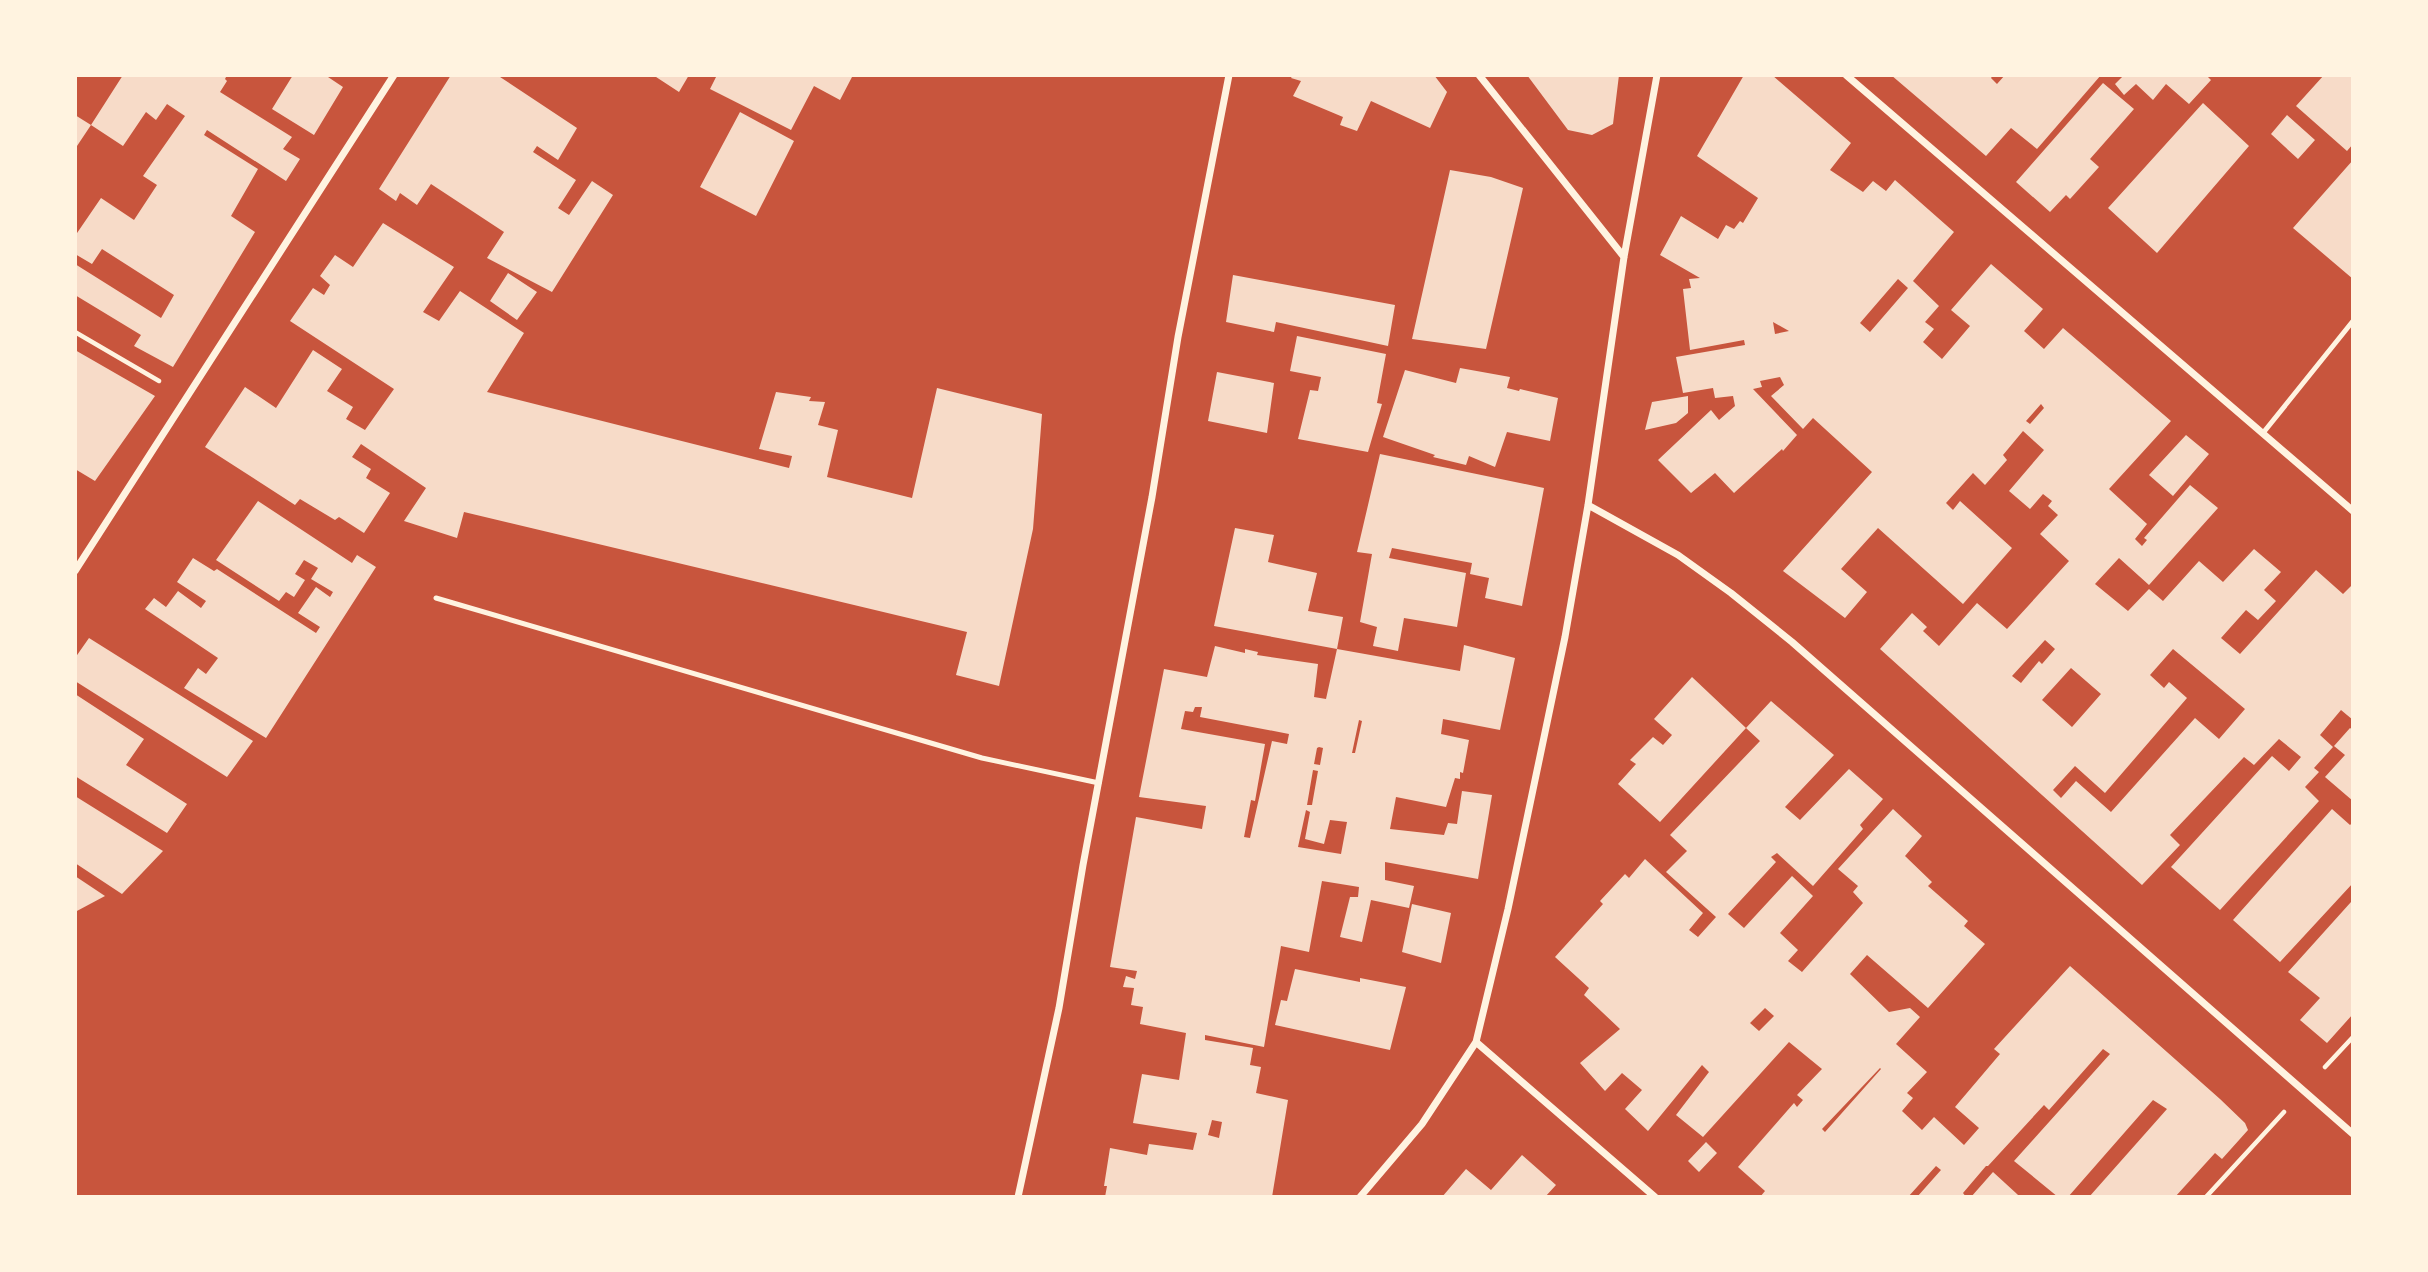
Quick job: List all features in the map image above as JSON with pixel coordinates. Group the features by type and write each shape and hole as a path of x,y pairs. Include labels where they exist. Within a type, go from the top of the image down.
{"street":[{"path":"75,572 394,75"},
{"path":"1018,1197 1059,1008 1152,497 1178,337 1229,75"},
{"path":"1479,75 1624,257"},
{"path":"1360,1197 1422,1124 1476,1042 1511,897 1542,749 1588,505 1624,257 1657,75"},
{"path":"1846,75 2353,512"},
{"path":"1588,505 1678,555 1793,642 2353,1134"},
{"path":"1476,1042 1655,1197"}],"lane":[{"path":"2263,433 2353,321"},
{"path":"436,598 982,758 1099,783"}],"path":[{"path":"75,332 186,397"},
{"path":"2206,1197 2353,1037"}],"building":[{"path":"123,75 227,75 227,81 220,92 292,137 283,149 300,159 286,181 207,130 204,135 258,169 231,216 255,232 173,367 134,346 141,335 75,295 75,264 161,318 174,295 102,249 92,264 75,254 75,236 101,198 134,220 157,185 143,176 185,116 167,104 156,120 146,112 123,146 91,125"},
{"path":"293,75 325,75 343,87 314,135 272,109"},
{"path":"451,75 497,75 577,128 558,160 537,146 533,152 576,180 558,208 569,215 592,181 613,195 552,292 487,258 504,232 431,184 417,205 400,193 396,201 379,189"},
{"path":"653,75 689,75 679,92"},
{"path":"717,75 852,77 840,100 814,86 791,130 710,89"},
{"path":"1293,75 1434,75 1447,92 1430,128 1371,101 1357,131 1340,125 1343,117 1293,96 1301,81 1291,78"},
{"path":"1527,75 1619,75 1613,124 1592,135 1568,130"},
{"path":"1744,75 1772,75 1851,143 1830,170 1863,192 1873,181 1886,191 1895,180 1954,232 1913,281 1939,306 1925,322 1934,329 1923,342 1942,359 1970,326 1951,310 1991,264 2043,309 2024,331 2044,349 2063,328 2171,421 2109,489 2147,524 2135,539 2142,546 2147,540 2144,538 2190,485 2218,508 2149,585 2119,558 2095,584 2128,611 2149,589 2163,601 2199,561 2223,582 2254,549 2281,572 2264,590 2276,601 2258,620 2246,610 2221,638 2240,654 2316,570 2343,594 2353,584 2353,720 2341,710 2320,735 2333,747 2314,768 2319,772 2305,787 2319,801 2220,910 2171,867 2272,756 2289,771 2301,757 2279,739 2254,765 2244,757 2170,835 2180,845 2142,885 1880,649 1912,613 1927,627 1923,631 1939,646 1977,603 2007,629 2069,561 2040,534 2058,515 2048,506 2052,501 2043,494 2030,509 2009,491 2044,450 2023,431 2003,455 2007,460 1985,485 1973,473 1946,503 1953,510 1960,501 2012,548 1963,604 1878,528 1841,569 1867,592 1845,618 1783,571 1872,472 1813,418 1803,429 1771,396 1784,385 1780,377 1760,381 1762,387 1753,389 1797,435 1783,451 1782,449 1734,493 1715,473 1691,493 1658,460 1711,410 1719,420 1735,406 1733,396 1715,398 1713,388 1683,393 1676,357 1745,345 1744,340 1690,350 1683,289 1691,288 1689,279 1700,278 1660,255 1681,216 1718,239 1726,225 1734,229 1740,221 1743,223 1758,198 1697,156","holes":["1898,279 1908,288 1870,332 1860,323","1773,322 1789,331 1775,334","2041,404 2044,408 2030,424 2026,421","2045,640 2055,649 2042,664 2039,661 2021,683 2012,676","2173,649 2245,709 2219,739 2195,718 2111,812 2076,781 2061,798 2053,790 2075,766 2105,793 2187,698 2169,682 2164,688 2150,675","2071,668 2101,694 2072,727 2042,700"]},
{"path":"1891,75 1993,75 1991,78 1997,84 2005,75 2101,75 2037,149 2011,128 1986,156"},
{"path":"2124,75 2206,75 2211,80 2189,104 2166,84 2153,100 2136,84 2124,95 2115,84"},
{"path":"2324,75 2353,75 2353,144 2347,151 2296,106"},
{"path":"2103,83 2134,109 2090,159 2099,167 2070,199 2066,195 2050,212 2016,182"},
{"path":"2203,103 2249,146 2157,253 2108,208"},
{"path":"740,112 794,141 756,216 700,187"},
{"path":"75,115 91,125 75,149"},
{"path":"2287,115 2315,140 2298,159 2271,134"},
{"path":"2353,160 2353,279 2293,228"},
{"path":"1450,170 1491,177 1523,188 1486,349 1412,339"},
{"path":"383,223 454,267 423,312 439,321 460,291 524,333 487,392 789,468 792,456 759,449 776,392 811,397 809,401 825,402 818,425 838,430 827,477 912,498 937,388 1042,414 1033,529 999,686 956,675 967,632 464,512 457,538 404,521 426,488 361,444 352,457 371,469 366,478 390,493 364,533 339,517 335,520 300,499 295,505 205,447 245,387 276,408 313,350 342,369 327,391 353,407 346,419 365,430 394,389 290,321 313,288 324,295 330,285 320,276 335,255 353,267"},
{"path":"508,273 537,292 517,320 490,301"},
{"path":"1233,275 1395,305 1388,346 1276,322 1274,332 1226,322"},
{"path":"1297,336 1386,354 1377,403 1382,404 1368,452 1298,439 1310,390 1318,391 1321,377 1290,371"},
{"path":"75,350 155,396 95,481 75,469"},
{"path":"1460,368 1510,377 1507,388 1558,398 1550,441 1507,432 1495,467 1469,456 1466,465 1433,457 1435,455 1383,437 1405,370 1456,383"},
{"path":"1217,372 1274,383 1267,433 1208,421"},
{"path":"1688,396 1688,413 1676,423 1645,430 1652,402"},
{"path":"2186,435 2209,454 2173,496 2149,475"},
{"path":"1380,454 1544,488 1522,606 1485,598 1489,578 1470,574 1472,563 1392,548 1389,558 1466,573 1457,627 1404,618 1398,651 1373,646 1377,627 1360,622 1372,554 1357,552"},
{"path":"258,501 352,563 357,555 376,567 266,738 184,688 198,668 206,674 218,658 145,609 154,598 166,607 178,591 201,608 206,601 177,582 193,558 214,571 217,569 316,633 320,627 298,613 316,587 330,597 333,592 311,579 318,568 304,560 295,574 305,580 294,597 286,592 279,601 216,560"},
{"path":"1235,528 1274,535 1268,562 1317,573 1308,611 1343,617 1337,649 1214,626"},
{"path":"89,638 253,741 227,777 75,681 75,658"},
{"path":"1464,645 1515,658 1500,730 1443,719 1441,734 1469,740 1463,773 1460,772 1460,779 1455,778 1446,807 1396,797 1390,829 1444,835 1448,823 1457,824 1462,791 1492,795 1478,879 1385,862 1385,880 1414,886 1409,908 1371,900 1362,942 1340,937 1350,897 1358,897 1359,887 1322,881 1309,952 1281,946 1264,1047 1205,1035 1205,1040 1253,1048 1250,1065 1261,1067 1256,1093 1288,1100 1272,1197 1105,1197 1107,1186 1104,1186 1110,1148 1147,1155 1149,1144 1193,1150 1197,1133 1133,1123 1142,1074 1179,1080 1186,1033 1140,1024 1143,1007 1131,1005 1134,988 1123,987 1126,976 1135,979 1137,971 1110,967 1136,817 1202,829 1206,806 1139,797 1164,669 1207,677 1215,646 1245,653 1245,649 1258,652 1257,655 1318,664 1314,697 1326,699 1337,649 1460,671","holes":["1195,707 1202,707 1200,717 1289,734 1287,744 1272,741 1250,838 1244,837 1251,800 1255,801 1265,744 1181,729 1185,711 1193,712","1359,720 1362,721 1355,753 1352,753","1317,748 1323,748 1320,765 1314,764","1313,770 1318,771 1312,805 1307,805","1306,810 1310,812 1305,839 1324,844 1330,820 1347,822 1341,854 1298,847","1212,1120 1222,1122 1219,1138 1208,1135"]},
{"path":"1692,677 1746,728 1660,822 1618,784 1636,764 1630,760 1653,737 1663,745 1672,735 1654,719"},
{"path":"75,694 144,739 126,765 187,804 167,833 75,776"},
{"path":"1771,701 1834,755 1785,807 1800,820 1849,769 1883,799 1860,825 1863,829 1813,886 1777,853 1771,857 1776,862 1728,914 1744,928 1792,876 1813,896 1780,933 1798,950 1788,961 1802,972 1863,903 1853,892 1858,886 1838,869 1893,809 1922,836 1905,856 1932,882 1928,886 1968,921 1964,926 1985,944 1928,1008 1867,955 1850,974 1889,1012 1910,1008 1920,1017 1896,1044 1927,1072 1907,1093 1913,1098 1902,1111 1922,1130 1934,1117 1964,1145 1979,1128 1955,1107 2000,1054 1994,1049 2070,966 2220,1099 2245,1123 2248,1130 2222,1159 2215,1153 2175,1197 2089,1197 2167,1109 2153,1100 2068,1197 2058,1197 2014,1161 2110,1054 2103,1049 2049,1110 2044,1105 1986,1166 1963,1193 1966,1197 1917,1197 1941,1170 1936,1166 1908,1197 1760,1197 1765,1191 1738,1167 1794,1103 1797,1107 1803,1100 1797,1095 1822,1069 1789,1042 1703,1137 1676,1115 1709,1072 1702,1065 1648,1131 1625,1109 1642,1090 1622,1073 1605,1091 1580,1063 1620,1029 1584,995 1589,988 1555,957 1603,904 1600,901 1625,874 1629,878 1645,859 1703,913 1689,930 1698,937 1716,917 1666,872 1687,851 1670,835 1760,741 1746,728","holes":["1765,1008 1774,1016 1759,1031 1750,1023","1881,1069 1825,1132 1822,1129"]},
{"path":"2350,728 2353,730 2353,801 2325,777 2345,755 2334,746"},
{"path":"75,796 163,851 122,894 75,863"},
{"path":"2332,809 2350,825 2353,822 2353,883 2280,962 2233,920"},
{"path":"75,876 105,896 75,912"},
{"path":"2351,902 2353,1014 2327,1043 2300,1020 2320,998 2288,972"},
{"path":"1412,904 1451,913 1441,963 1402,952"},
{"path":"1295,969 1360,982 1360,978 1406,987 1390,1050 1275,1025 1281,1000 1287,1001"},
{"path":"1706,1142 1717,1153 1699,1172 1688,1161"},
{"path":"1522,1155 1556,1185 1545,1197 1442,1197 1466,1169 1491,1190"},
{"path":"1993,1172 2017,1194 2020,1197 1971,1197"}]}
